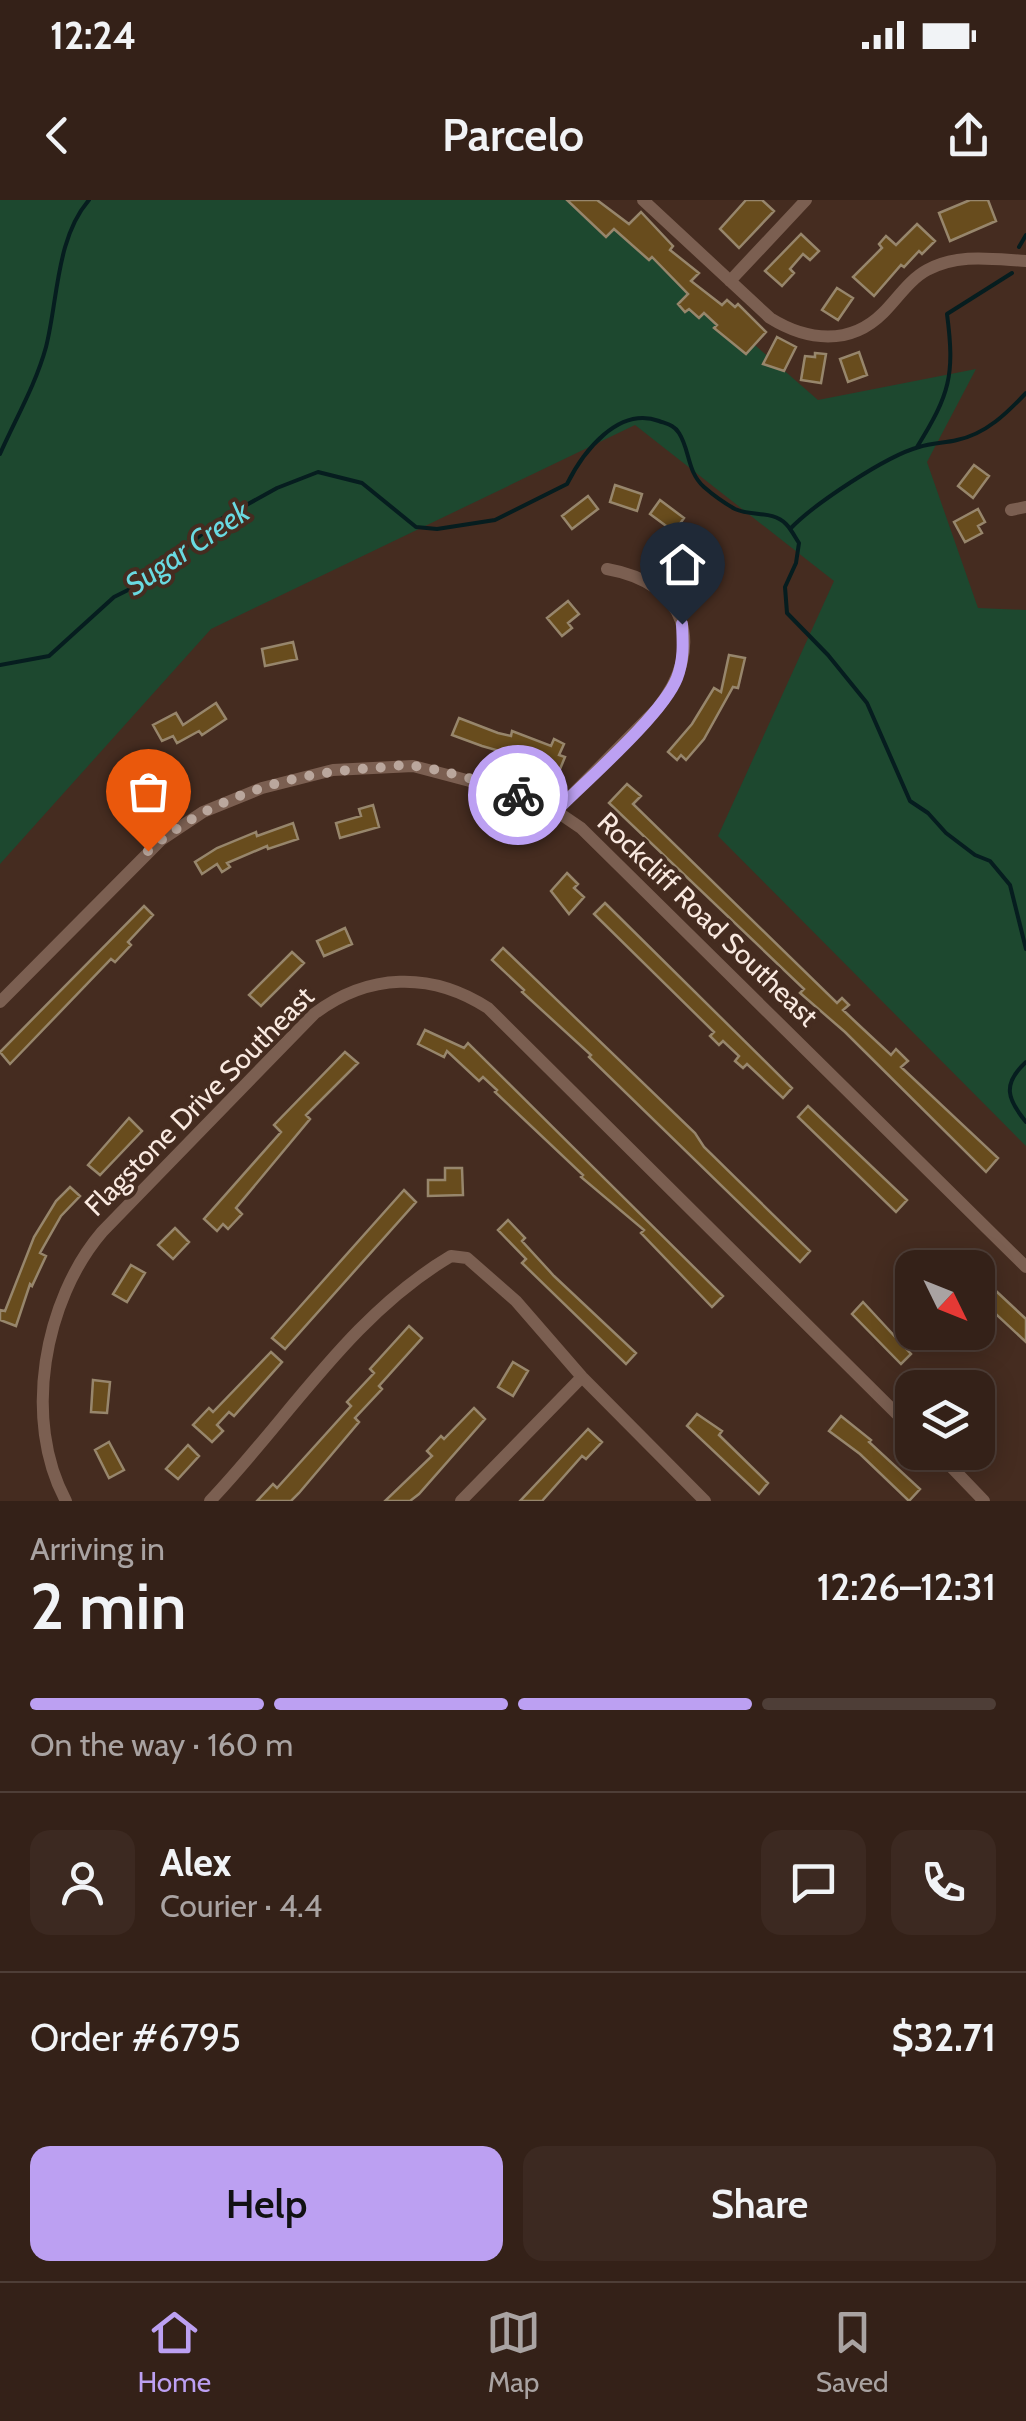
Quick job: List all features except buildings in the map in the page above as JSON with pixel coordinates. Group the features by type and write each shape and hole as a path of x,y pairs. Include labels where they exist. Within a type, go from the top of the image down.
{"street":[{"path":"643,200 770,318 792,332 812,337 837,337 859,331 879,317 924,271 947,261 1026,261"},
{"path":"730,281 806,200"},
{"path":"1011,510 1026,507"},
{"path":"556,811 657,710 676,681 681,665 682,624 673,604 656,584 632,573 606,568"},
{"name":"Rockcliff Road Southeast","path":"0,1002 161,840 203,812 262,788 332,770 414,766 512,792 556,811 581,828 1026,1267"},
{"name":"Flagstone Drive Southeast","path":"66,1501 48,1456 44,1398 54,1320 65,1288 82,1258 102,1232 314,1014 342,995 391,981 441,985 488,1008 895,1412"},
{"path":"210,1501 353,1335 398,1291 451,1256 467,1258 516,1301 582,1377 704,1501"},
{"path":"462,1501 582,1377"},
{"path":"954,1470 984,1501"}],"green space":[{"path":"0,200 588,200 818,400 976,369 927,462 978,608 1026,610 1026,1146 718,836 834,581 635,425 211,629 0,864"}],"waterway":[{"name":"Sugar Creek","path":"0,454 42,361 64,251 78,215 89,200"},
{"path":"1019,247 1026,235"},
{"path":"917,447 937,412 947,383 947,314 1012,273"},
{"path":"790,529 870,470 919,447 977,433 1026,393"},
{"name":"Sugar Creek","path":"0,665 49,656 114,597 138,585 221,519 277,488 318,472 362,483 416,527 437,529 495,520 567,484 592,446 616,426 644,418 659,421 679,433 694,475 707,490 735,509 775,517 791,531 799,543 796,563 785,587 787,613 867,703 910,801 975,855 990,861 1010,885 1026,949"},
{"name":"Sugar Creek","path":"1026,1062 1010,1085 1011,1099 1026,1122"}],"way so far":[{"path":"148,851 188,820 218,804 332,770 414,766 518,795"}],"route":[{"path":"518,795 556,811 657,710 668,696 681,665 682,624"}]}
